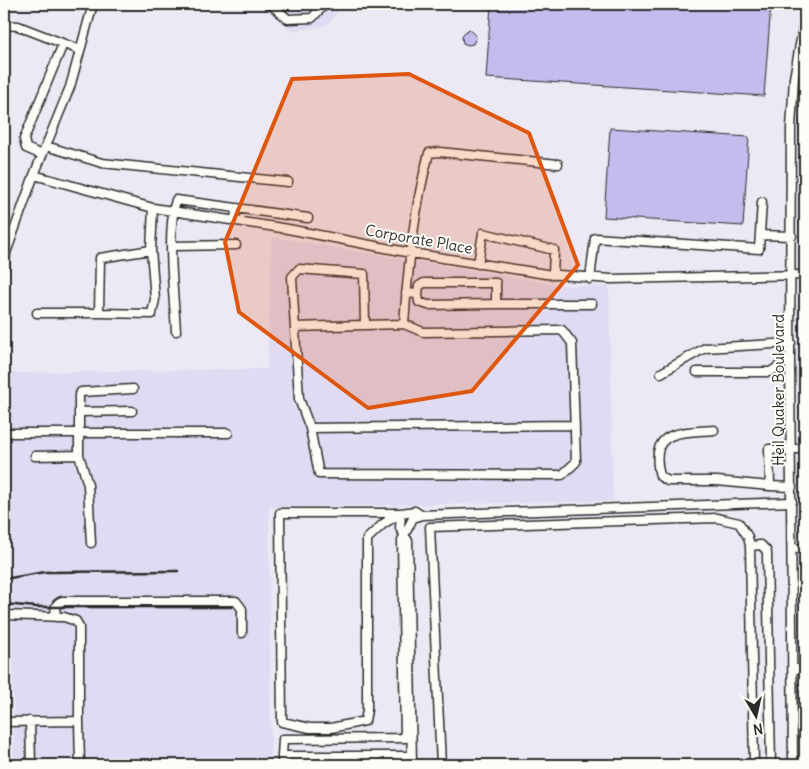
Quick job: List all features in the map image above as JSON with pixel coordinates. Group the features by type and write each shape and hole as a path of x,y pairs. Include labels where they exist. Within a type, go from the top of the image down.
{"street":[{"path":"4,269 6,246 70,87 93,4"},
{"path":"270,4 288,19 312,18 326,4"},
{"name":"Heil Quaker Boulevard","path":"794,765 790,359 792,95 796,57 805,17"},
{"path":"4,26 18,26 80,50"},
{"path":"42,155 26,148 24,139 63,44"},
{"path":"46,146 102,163 288,182"},
{"path":"404,324 411,253 423,174 429,154 440,152 558,164"},
{"name":"Corporate Place","path":"34,175 153,208 411,253 553,275 590,279 805,275"},
{"path":"176,331 172,246 173,211 176,200 308,218"},
{"path":"590,279 595,238 759,249 762,202"},
{"path":"37,312 152,314 155,299 151,250 153,208"},
{"path":"235,221 236,208"},
{"path":"478,264 483,233 554,250 553,275"},
{"path":"760,235 792,236"},
{"path":"172,246 236,245"},
{"path":"99,313 100,258 151,250"},
{"path":"295,327 404,324 423,332 562,330 572,342 576,462 562,476 319,474 310,428 299,399 292,277 298,268 364,274 365,325"},
{"path":"496,304 496,283 424,283 419,286 419,302 428,305 592,304"},
{"path":"406,293 418,294"},
{"path":"661,373 705,348 791,344"},
{"path":"697,372 770,372 790,359"},
{"path":"92,543 88,485 79,455 79,395 81,392 133,389"},
{"path":"79,412 132,411"},
{"path":"310,428 575,426"},
{"path":"714,430 673,434 665,438 659,445 658,466 660,476 668,481 716,481 792,487"},
{"path":"4,433 228,433"},
{"path":"770,486 769,448 805,449"},
{"path":"35,456 79,455"},
{"path":"282,765 283,739 405,738 402,540 413,518 421,515 792,502"},
{"path":"401,514 383,524 367,539 367,710 365,721 331,728 310,728 282,722 280,514 401,514 415,511 421,515"},
{"path":"401,514 400,528 408,541 412,765"},
{"path":"441,765 430,527 717,518 739,523 748,536 750,546 754,765"},
{"path":"750,546 760,545 767,553 771,765"},
{"path":"792,548 805,549"},
{"path":"56,617 55,607 57,603 62,601 236,601 242,609 242,633"},
{"path":"4,615 71,618 76,621 78,627 80,765"},
{"path":"793,668 805,669"},
{"path":"4,722 79,721"},
{"path":"30,722 31,765"},
{"path":"282,756 412,756"}],"highlighted area":[{"path":"409,74 529,133 578,265 472,391 368,408 239,312 225,242 292,79"}],"shaded area":[{"path":"258,4 344,4 327,25 293,31"},
{"path":"800,125 805,125 805,268 802,268"},
{"path":"272,237 559,285 609,287 613,501 269,507 271,765 14,765 9,373 267,369"}],"building":[{"path":"491,4 771,4 764,96 486,78"},
{"path":"469,29 475,34 476,38 473,44 468,45 463,43 462,38 463,34"},
{"path":"610,128 749,137 743,226 604,217"}],"railway":[{"path":"4,579 45,572 178,571"},
{"path":"4,604 37,607 232,607"}]}
